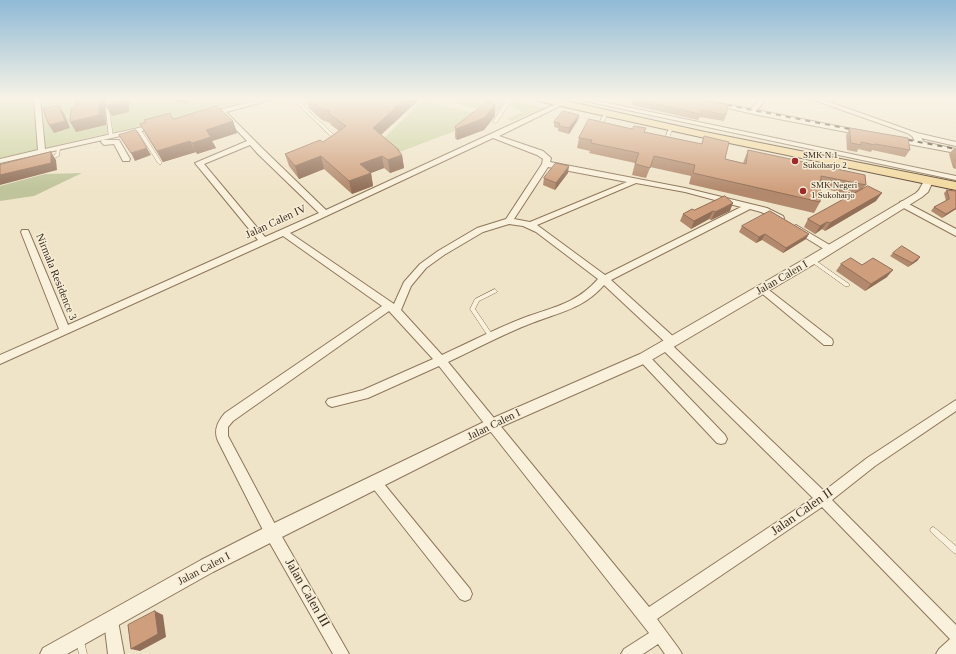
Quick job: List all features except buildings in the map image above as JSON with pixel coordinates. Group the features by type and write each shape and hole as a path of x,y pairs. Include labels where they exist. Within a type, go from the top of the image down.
{"main road":[{"path":"678,129 956,186"}],"street":[{"path":"39,129 42,152"},
{"path":"0,161 23,159 42,152 145,129"},
{"path":"239,129 324,213"},
{"name":"Jalan Calen IV","path":"0,360 420,171 510,129"},
{"path":"709,129 956,178"},
{"path":"839,129 868,134"},
{"path":"897,129 915,135 956,144"},
{"path":"915,135 922,144"},
{"path":"493,136 545,155 547,158 546,164 509,221"},
{"path":"108,137 105,143 116,142 126,159"},
{"path":"884,137 956,151"},
{"path":"252,142 199,162 264,241"},
{"path":"546,164 685,190 749,206 774,214 830,249"},
{"path":"530,225 635,181"},
{"name":"Jalan Calen I","path":"49,654 81,646 111,621 207,566 272,533 492,425 582,384 644,358 812,260 923,192 928,181"},
{"path":"903,204 956,233"},
{"path":"332,402 364,395 529,320 580,302 595,290 604,279 749,206"},
{"path":"393,308 407,284 423,266 441,253 480,230 509,221 530,225 604,279 956,634"},
{"name":"Nirmala Residence 3","path":"25,232 65,330"},
{"path":"283,232 393,308 441,361 647,617 674,654"},
{"path":"762,289 828,342"},
{"name":"Jalan Calen III","path":"341,654 272,533 222,437 222,424 229,417 393,308"},
{"path":"644,358 721,439"},
{"name":"Jalan Calen II","path":"647,617 823,499 872,462 956,405"},
{"path":"376,483 465,594"},
{"path":"111,621 116,654"},
{"path":"629,654 659,635"},
{"path":"944,654 956,644"}],"lane":[{"path":"108,129 108,137"},
{"path":"326,129 336,138"},
{"path":"664,141 668,140 671,129"},
{"path":"139,130 160,163"},
{"path":"44,160 56,157 58,154 58,148"},
{"path":"812,260 846,285"},
{"path":"492,338 472,309 478,300 495,291"},
{"path":"933,530 956,551"}],"green space":[{"path":"0,129 130,129 0,158"},
{"path":"394,129 461,129 397,153 382,140"},
{"path":"82,173 34,196 0,201 0,186 45,174"}],"railway":[{"path":"847,129 860,131"},
{"path":"898,138 956,149"}],"place":[{"name":"SMK N 1 Sukoharjo 2","path":"795,161"},
{"name":"SMK Negeri 1 Sukoharjo","path":"803,191"}]}
